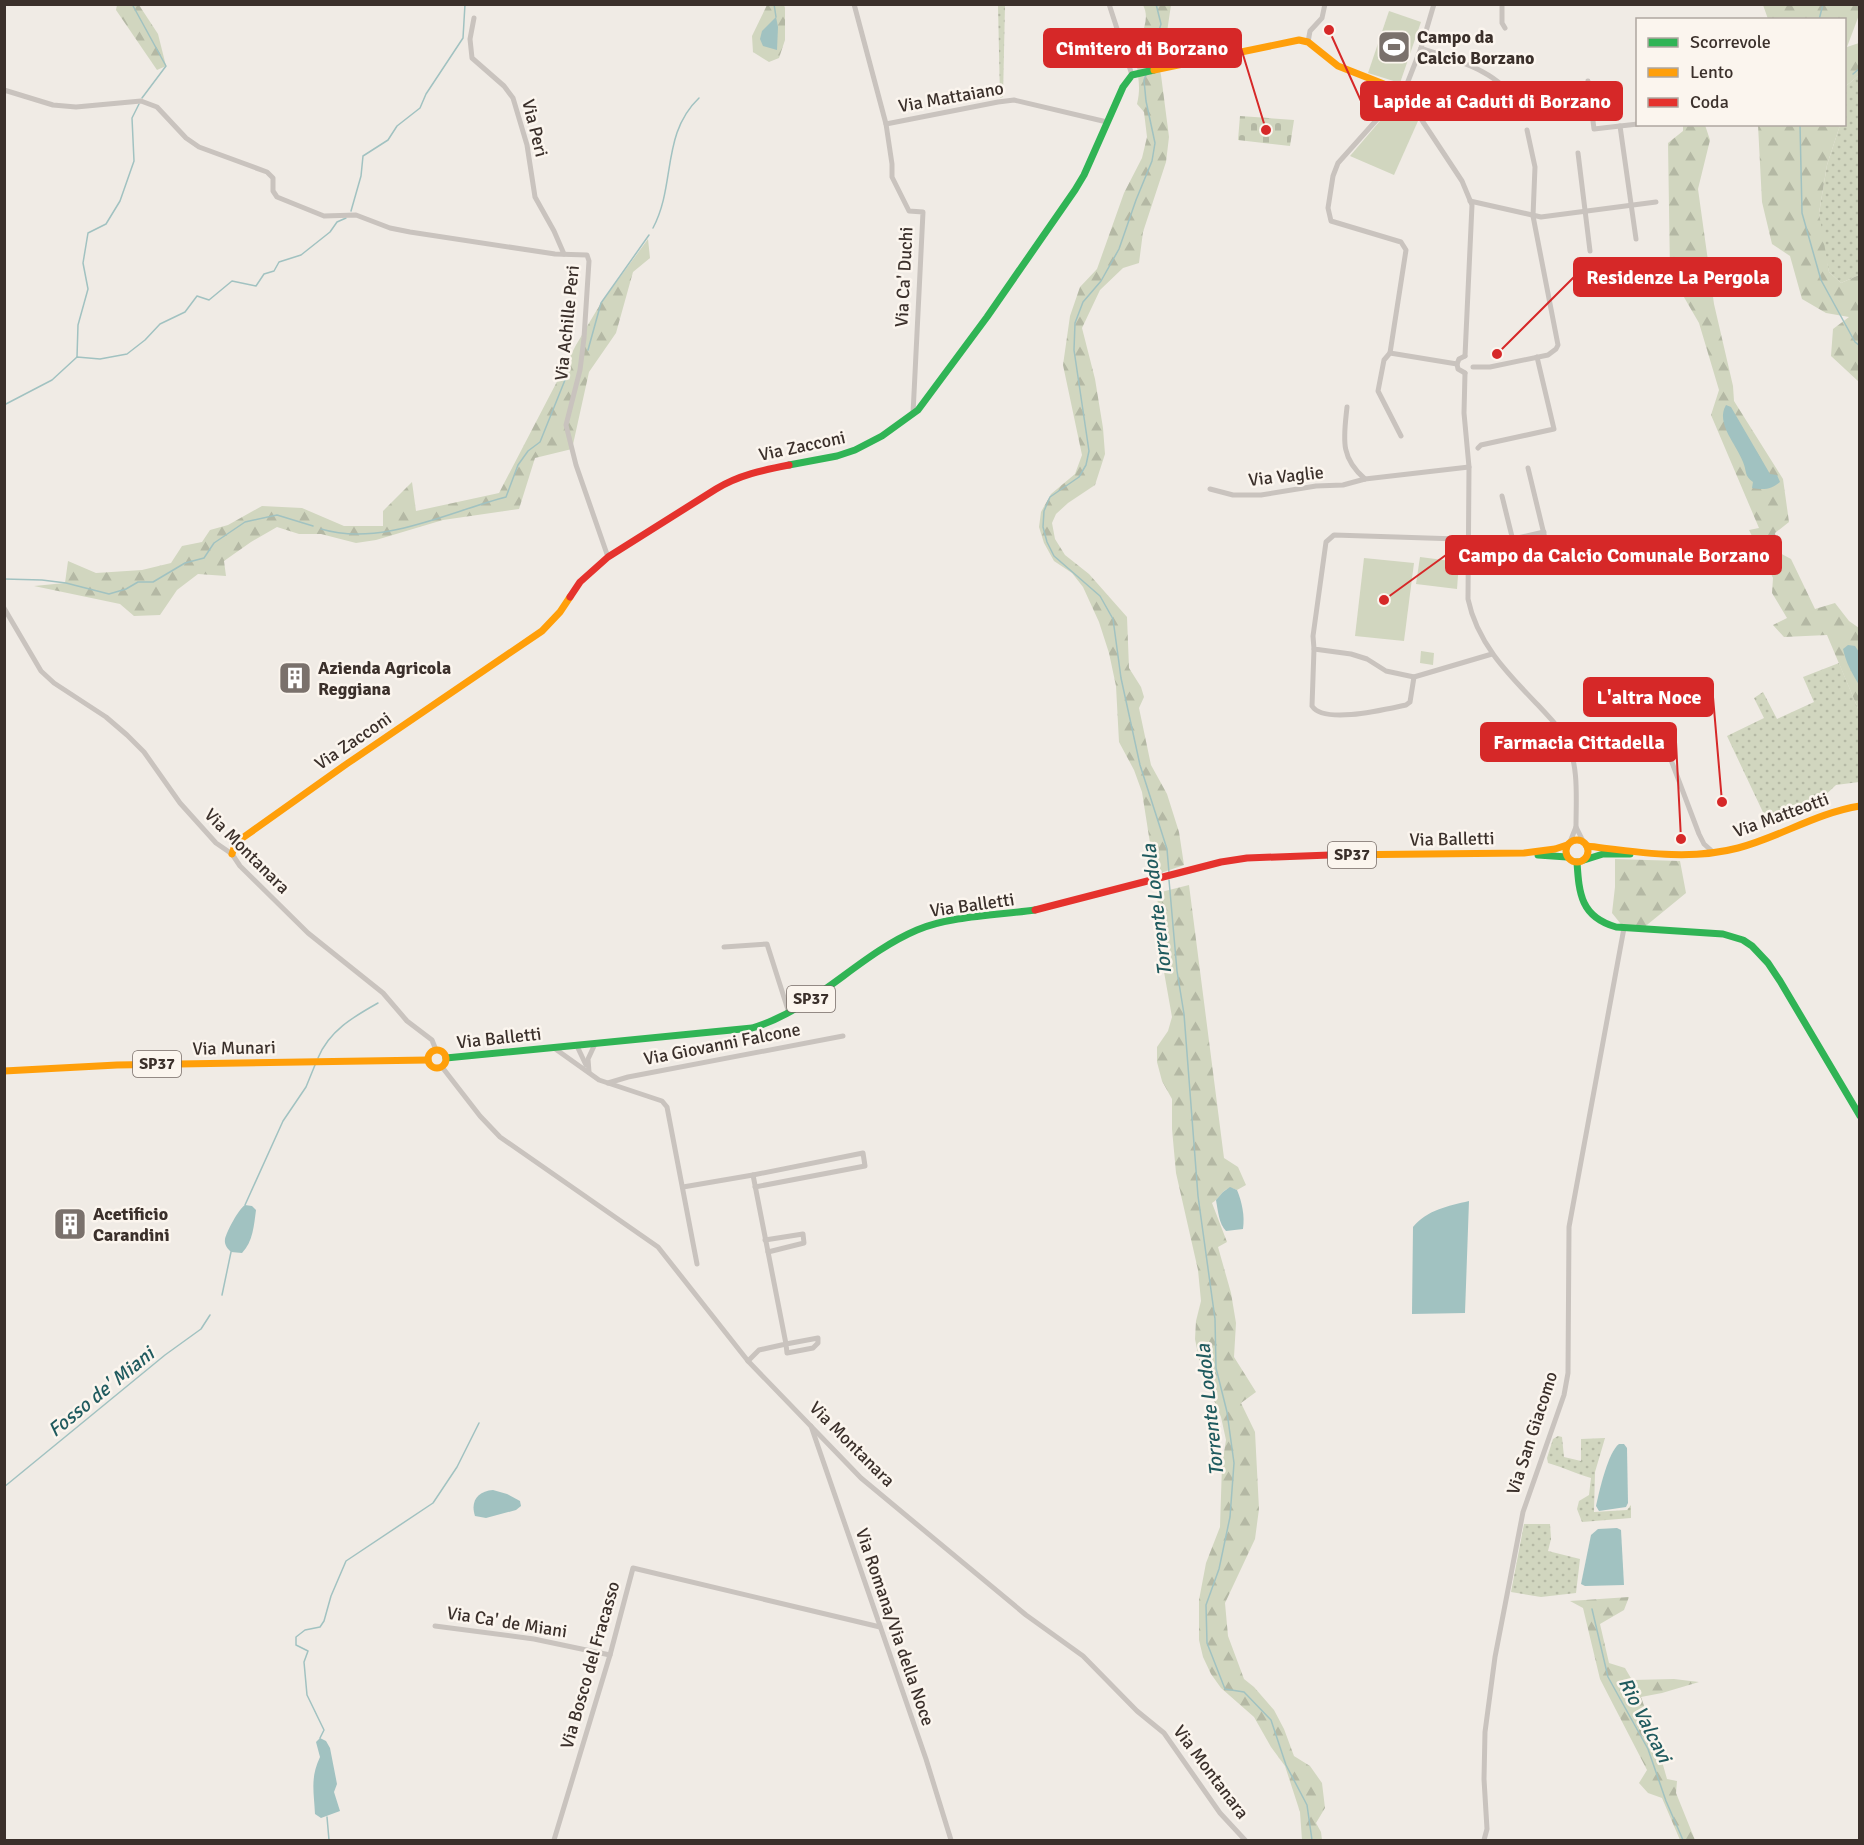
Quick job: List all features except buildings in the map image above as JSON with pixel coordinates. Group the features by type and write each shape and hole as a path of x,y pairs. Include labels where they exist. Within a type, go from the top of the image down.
{"main road":[{"path":"1134,74 1295,40 1308,42 1338,66 1402,93"},
{"name":"Via Zacconi","path":"232,854 235,845 249,833 542,631 560,612 580,582 608,557 731,480 762,470 837,456 855,450 882,436 913,414 945,375 1026,263 1075,190 1084,175 1123,87 1134,74"},
{"name":"Via Matteotti","path":"1580,861 1598,854 1713,852 1736,848 1754,843 1833,810 1860,806"},
{"path":"1580,861 1568,857 1565,852 1568,844 1576,840 1585,844 1588,853 1580,861 1580,896 1587,910 1603,923 1624,928 1723,933 1752,946 1768,963 1780,981 1860,1116"},
{"name":"Via Balletti","path":"1524,853 1555,849 1568,844"},
{"name":"Via Matteotti","path":"1585,844 1640,852"},
{"name":"Via Balletti","path":"446,1058 745,1029 769,1023 789,1013 891,944 927,926 954,920 1046,909 1231,860 1272,856 1524,853 1568,857"},
{"path":"428,1060 430,1054 436,1050 443,1052 446,1058 442,1067"},
{"name":"Via Munari","path":"4,1071 94,1065 428,1060 433,1067 442,1067"}],"street":[{"name":"Via Mattaiano","path":"854,4 886,124 1014,100 1107,122"},
{"path":"1109,4 1134,74"},
{"path":"1308,42 1310,31 1322,18 1325,4"},
{"path":"1401,436 1378,391 1384,360 1390,353 1406,250 1401,242 1331,221 1328,208 1333,176 1338,163 1402,93 1421,48 1434,4"},
{"path":"1502,4 1502,23 1505,28"},
{"name":"Via Peri","path":"474,18 470,39 472,58 504,86 513,98 527,146 536,201 552,226 564,254"},
{"path":"1421,48 1495,78 1506,87 1514,102 1533,100"},
{"path":"1588,81 1594,129 1636,124"},
{"name":"Via Achille Peri","path":"4,90 53,105 76,107 141,101 157,107 186,138 199,147 270,174 274,181 274,194 279,199 324,216 350,215 399,230 508,247 587,255 590,261 584,338 580,370 566,425 576,465 608,557"},
{"path":"1402,93 1462,181 1470,201 1473,216 1465,356"},
{"name":"Via Ca' Duchi","path":"886,124 892,177 909,211 923,212 913,414"},
{"path":"1620,126 1636,239"},
{"path":"1465,373 1473,367 1490,367 1548,355 1558,345 1533,216 1534,168 1527,129"},
{"path":"1578,153 1590,251"},
{"path":"1470,201 1533,216 1549,217 1656,202"},
{"path":"1390,353 1457,364"},
{"path":"1457,364 1465,356"},
{"path":"1465,356 1472,360 1473,367"},
{"path":"1478,448 1481,445 1554,429 1537,357"},
{"path":"1457,364 1458,369 1465,373"},
{"path":"1465,373 1464,413 1469,467 1467,539 1470,610 1492,654 1502,668 1562,733 1568,744 1574,765 1576,827 1585,844"},
{"name":"Via Vaglie","path":"1347,406 1344,435 1346,454 1351,465 1365,479"},
{"name":"Via Vaglie","path":"1210,489 1233,495 1254,495 1469,467"},
{"path":"1528,468 1549,555"},
{"path":"1502,496 1519,565"},
{"path":"1414,677 1410,702 1406,705 1355,716 1318,711 1312,706 1313,636 1325,546 1329,539 1334,535 1346,535 1513,539 1544,532"},
{"name":"Via Montanara","path":"4,608 41,671 54,683 106,717 127,735 144,752 180,803 216,843 232,854 240,866 308,933 383,993 407,1021 432,1040 436,1050"},
{"path":"1314,649 1351,654 1367,659 1386,671 1414,677 1492,654"},
{"path":"1562,733 1659,737 1668,752 1699,834 1704,844 1713,852"},
{"path":"1568,844 1576,827"},
{"name":"Via San Giacomo","path":"1484,1840 1486,1829 1485,1732 1491,1677 1523,1512 1566,1385 1569,1359 1567,1271 1569,1227 1624,928"},
{"path":"724,947 766,944 789,1013"},
{"name":"Via Giovanni Falcone","path":"606,1083 843,1036"},
{"path":"589,1072 588,1059 595,1044"},
{"path":"575,1046 589,1072"},
{"path":"575,1046 572,1053 583,1068"},
{"path":"553,1048 606,1083 662,1101 667,1107 697,1264"},
{"name":"Via Montanara","path":"442,1067 480,1116 500,1137 658,1247 748,1361 861,1478 1026,1615 1083,1656 1137,1711 1164,1733 1220,1814 1245,1840"},
{"path":"682,1187 863,1153 865,1166 755,1187"},
{"path":"748,1361 759,1350 786,1344 818,1338 818,1343 813,1348 788,1353 786,1344 768,1252 765,1239 753,1175"},
{"path":"765,1239 803,1234 804,1243 768,1252"},
{"name":"Via Romana/Via della Noce","path":"810,1424 926,1759 951,1840"},
{"name":"Via Bosco del Fracasso","path":"554,1840 610,1655 633,1568 880,1627"},
{"name":"Via Ca' de Miani","path":"435,1626 534,1639 610,1655"}],"green space":[{"path":"117,5 139,5 158,34 166,66 157,70 116,10"},
{"path":"767,5 784,5 785,8 785,40 779,58 769,62 753,52 752,36"},
{"path":"998,5 1005,5 1003,97 1000,98"},
{"path":"1143,5 1171,5 1167,32 1154,48 1161,75 1169,137 1166,162 1143,232 1139,263 1123,268 1100,290 1082,328 1095,379 1105,454 1095,485 1068,503 1056,514 1052,523 1055,539 1065,555 1089,574 1127,617 1129,668 1141,687 1144,697 1139,708 1151,765 1167,794 1179,832 1184,865 1155,875 1142,792 1134,770 1119,742 1116,686 1099,622 1083,587 1072,573 1054,561 1044,543 1039,527 1041,512 1051,494 1075,474 1082,455 1063,365 1070,316 1080,287 1097,269 1124,193 1142,158 1147,137 1144,112 1137,104 1138,49 1146,18"},
{"path":"1763,5 1859,5 1859,15 1847,47 1859,43 1859,75 1846,86 1846,18 1768,18"},
{"name":"Campo da Calcio Borzano","path":"1389,11 1421,22 1400,83 1368,73"},
{"path":"1859,75 1859,275 1841,283 1829,272 1819,213 1827,165 1840,126 1846,126 1846,86"},
{"path":"1397,101 1406,102 1418,121 1394,175 1350,156"},
{"path":"1240,116 1294,120 1290,146 1238,140"},
{"path":"1683,126 1705,126 1710,140 1698,189 1714,304 1733,386 1734,401 1783,479 1789,522 1775,533 1778,552 1791,559 1815,609 1835,603 1849,621 1859,628 1859,711 1827,635 1784,637 1773,625 1787,618 1772,593 1773,578 1749,530 1759,528 1711,415 1719,390 1699,323 1670,273 1668,143 1683,131"},
{"path":"1758,126 1840,126 1827,165 1819,213 1829,272 1841,283 1859,275 1859,382 1831,356 1833,329 1849,317 1826,313 1802,299 1790,256 1772,244 1762,202"},
{"path":"648,239 650,258 633,272 616,333 589,372 572,449 535,458 519,509 443,520 376,540 356,543 321,534 299,534 277,527 224,561 226,576 198,574 177,590 160,615 134,616 120,604 34,586 65,583 68,561 96,573 142,570 171,563 182,546 202,542 210,530 228,525 262,506 302,508 344,526 383,526 383,511 412,482 416,511 499,493 576,345 601,303"},
{"path":"1420,557 1459,562 1457,589 1416,584"},
{"path":"1364,558 1414,563 1404,641 1355,636"},
{"path":"1421,651 1434,653 1433,665 1420,663"},
{"path":"1839,663 1859,711 1859,782 1836,785 1820,800 1804,810 1769,825 1727,736 1764,718 1754,698 1763,692 1777,719 1814,702 1803,677"},
{"path":"1615,859 1680,861 1686,893 1642,929 1624,928 1612,913"},
{"path":"1189,885 1224,1158 1238,1167 1246,1185 1237,1190 1229,1188 1212,1203 1227,1242 1218,1247 1231,1293 1236,1323 1234,1357 1256,1392 1241,1403 1255,1432 1259,1509 1255,1539 1225,1603 1228,1636 1244,1679 1274,1710 1294,1756 1310,1766 1322,1783 1325,1808 1316,1823 1322,1840 1302,1840 1300,1812 1285,1766 1254,1717 1221,1688 1211,1674 1203,1657 1199,1640 1199,1600 1206,1563 1220,1527 1222,1465 1226,1440 1221,1417 1201,1369 1195,1339 1196,1321 1201,1301 1198,1270 1176,1173 1172,1099 1162,1081 1157,1062 1157,1047 1168,1031 1172,1017 1161,955 1157,893"},
{"path":"1558,1436 1562,1437 1564,1457 1581,1461 1581,1439 1605,1438 1595,1472 1594,1512 1627,1510 1631,1505 1631,1518 1582,1522 1577,1509 1579,1501 1589,1495 1591,1478 1548,1463 1547,1458 1553,1439"},
{"path":"1524,1524 1550,1524 1551,1539 1548,1551 1580,1559 1576,1593 1541,1597 1511,1592"},
{"path":"1629,1597 1624,1610 1600,1624 1609,1663 1625,1668 1632,1680 1674,1679 1699,1682 1641,1697 1667,1779 1677,1781 1676,1793 1695,1840 1680,1840 1662,1798 1648,1793 1639,1783 1647,1770 1600,1679 1583,1608 1570,1601"}],"water":[{"path":"776,17 777,50 763,46 760,39 762,31"},
{"path":"1726,405 1731,407 1770,474 1777,475 1780,482 1777,485 1767,489 1752,488 1753,482 1747,475 1740,455 1725,426 1723,412"},
{"path":"1848,645 1855,646 1859,652 1859,685 1844,654 1843,649"},
{"path":"1230,1187 1237,1190 1239,1195 1244,1224 1243,1229 1226,1231 1220,1221 1216,1200"},
{"path":"1469,1201 1465,1313 1412,1314 1413,1227 1431,1213"},
{"path":"245,1205 252,1206 256,1210 251,1239 242,1253 231,1252 225,1239 233,1221"},
{"path":"1619,1444 1624,1444 1627,1448 1628,1503 1626,1507 1599,1511 1596,1506 1604,1473 1611,1455"},
{"path":"493,1490 520,1501 521,1506 516,1510 486,1518 475,1516 476,1498 483,1492"},
{"path":"1617,1528 1621,1530 1624,1585 1585,1586 1581,1584 1591,1535 1598,1529"},
{"path":"320,1738 326,1741 330,1748 337,1784 334,1792 340,1811 321,1818 315,1814 313,1785 320,1757 316,1742"}],"waterway":[{"path":"132,4 166,66 142,98"},
{"path":"351,211 361,176 363,156 388,140 397,126 420,108 426,94 463,38 465,4"},
{"path":"774,4 776,17"},
{"name":"Torrente Lodola","path":"1147,70 1161,24 1156,4"},
{"path":"1820,18 1823,4"},
{"path":"1853,74 1860,68"},
{"name":"Torrente Lodola","path":"1146,75 1144,80 1146,101 1155,143 1152,161 1119,249 1101,281 1083,302 1075,323 1074,350 1089,451 1086,465 1079,477 1050,497 1044,511 1043,527 1054,556 1100,596 1113,619 1121,678 1140,765 1167,849 1169,873"},
{"path":"653,228 665,195 679,127 687,112 699,98"},
{"path":"77,357 78,325 88,289 83,263 88,233 106,224 120,201 134,161 132,118 139,104"},
{"path":"1800,126 1802,213 1821,280 1855,342 1860,346"},
{"path":"4,405 52,380 77,357 100,359 127,354 160,324 185,312 197,296 209,300 232,281 256,286 264,274 274,271 279,262 301,255 330,232 337,222 346,218"},
{"path":"588,350 601,303 649,235"},
{"path":"321,529 367,534 391,531 506,497 518,465 528,451 540,442 565,380"},
{"path":"4,579 66,583 109,594 126,589 138,582 153,582 185,563 204,558 214,543 245,522 277,515 313,526"},
{"name":"Torrente Lodola","path":"1169,880 1177,971 1184,1014 1198,1196 1215,1319 1216,1368 1227,1412 1234,1463 1230,1517 1219,1569 1206,1605 1207,1643 1225,1689 1244,1692 1271,1720 1286,1765 1307,1805 1312,1840"},
{"name":"Fosso de' Miani","path":"318,1058 335,1032 351,1019 378,1003"},
{"name":"Fosso de' Miani","path":"245,1205 283,1121 306,1087 315,1065"},
{"name":"Fosso de' Miani","path":"222,1295 231,1252"},
{"name":"Fosso de' Miani","path":"4,1487 165,1355 201,1329 210,1315"},
{"path":"320,1738 324,1730 307,1695 304,1662 308,1651 296,1645 296,1637 305,1630 320,1627 324,1621 331,1596 346,1561 433,1503 457,1467 479,1423"},
{"name":"Rio Valcavi","path":"1592,1609 1608,1677 1648,1749 1666,1801 1683,1840"},
{"path":"327,1817 329,1840"}],"traffic: fast":[{"path":"789,465 837,456 855,450 882,436 918,410 987,317 1075,190 1084,175 1123,87 1132,75 1154,70"},
{"path":"1584,860 1603,854 1630,854"},
{"path":"1538,855 1567,857"},
{"path":"1577,862 1584,903 1595,917 1604,923 1616,927 1723,934 1743,940 1752,946 1768,963 1780,981 1860,1116"},
{"path":"446,1058 752,1028 796,1009 875,953 917,930 959,919 1035,910"}],"traffic: slow":[{"path":"1154,70 1299,40 1308,42 1338,66 1399,90"},
{"path":"232,854 235,845 241,839 542,631 560,612 570,597"},
{"path":"1587,846 1682,855 1719,852 1753,843 1828,814 1860,806"},
{"path":"1577,840 1585,843 1588,851 1585,859 1577,862 1569,859 1566,851 1569,843 1577,840"},
{"path":"1330,855 1524,853 1567,845"},
{"path":"437,1050 443,1053 446,1059 443,1065 437,1068 431,1065 428,1059 431,1053 437,1050"},
{"path":"4,1071 117,1065 428,1060"}],"traffic: jam":[{"path":"570,597 580,582 608,557 716,489 742,477 789,465"},
{"path":"1035,910 1221,862 1247,858 1330,855"}],"place":[{"name":"Lapide ai Caduti di Borzano","path":"1329,30"},
{"name":"Campo da Calcio Borzano","path":"1394,47"},
{"name":"Cimitero di Borzano","path":"1266,130"},
{"name":"Residenze La Pergola","path":"1497,354"},
{"name":"Campo da Calcio Comunale Borzano","path":"1384,600"},
{"name":"Azienda Agricola Reggiana","path":"295,678"},
{"name":"L'altra Noce","path":"1722,802"},
{"name":"Farmacia Cittadella","path":"1681,839"},
{"name":"Acetificio Carandini","path":"70,1224"}]}
